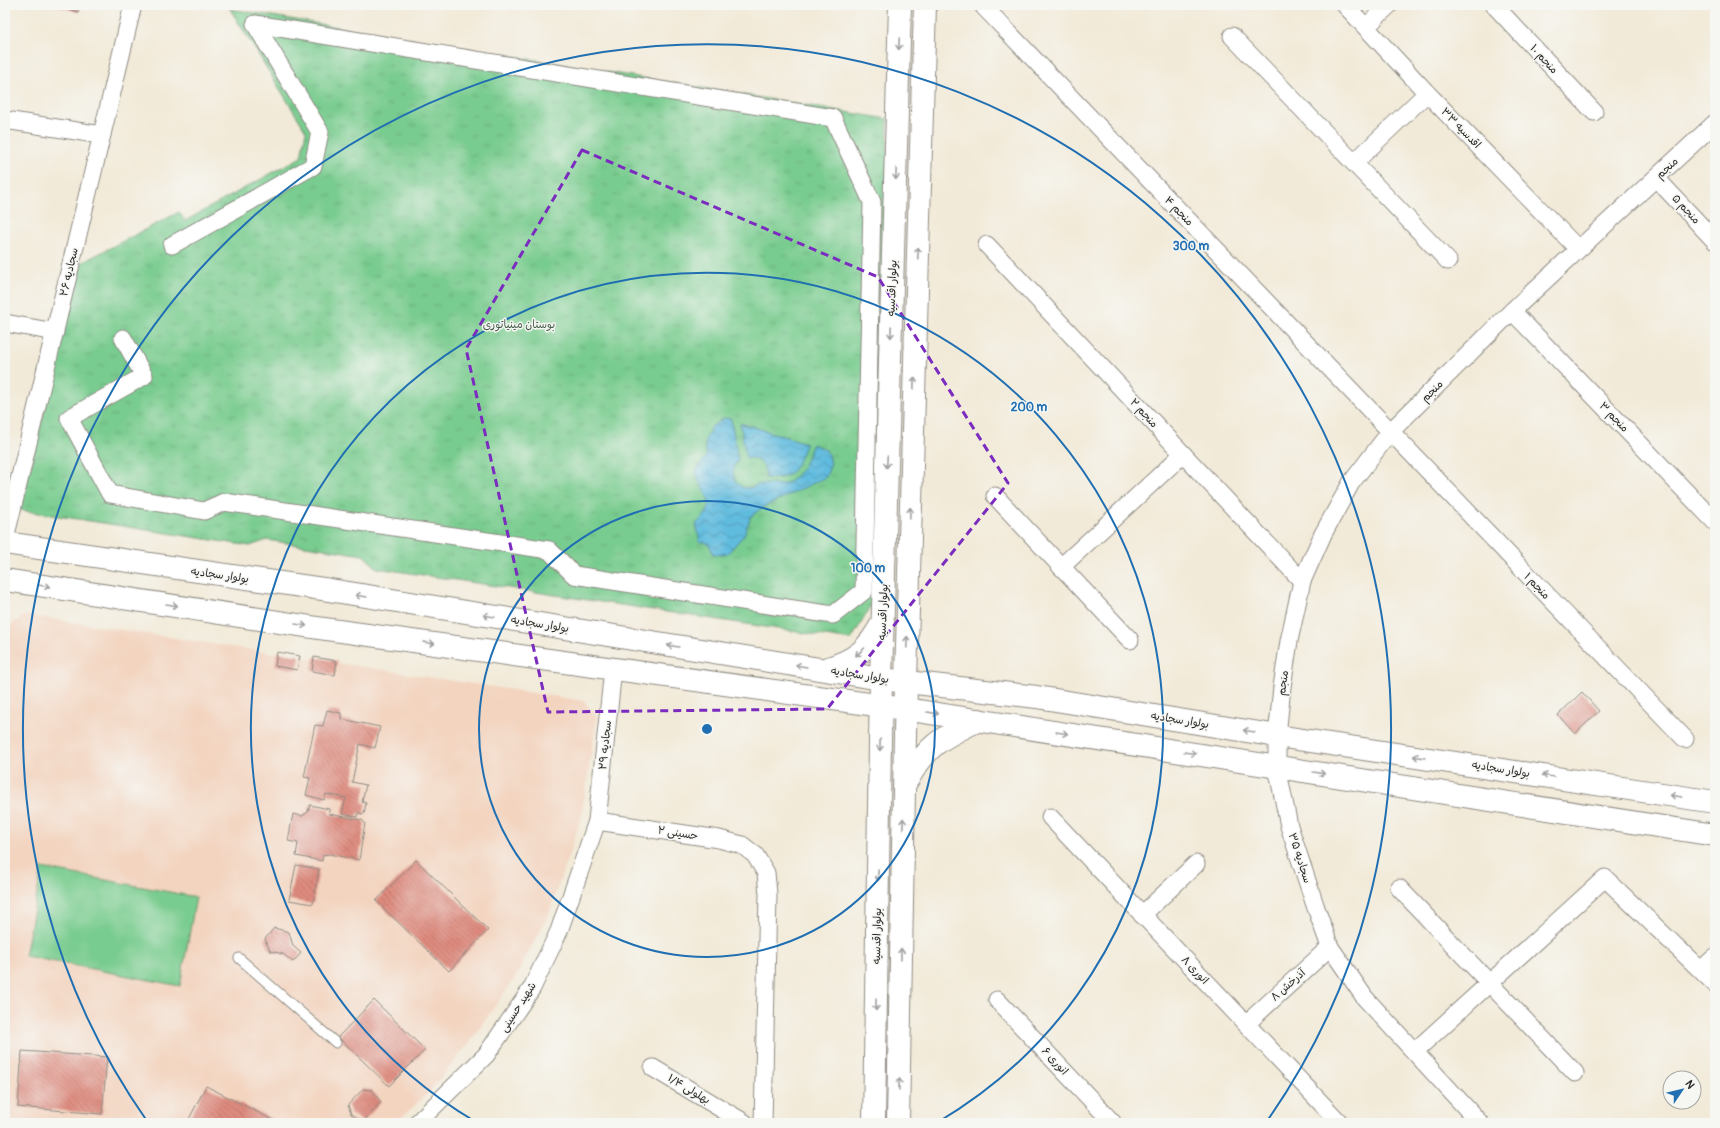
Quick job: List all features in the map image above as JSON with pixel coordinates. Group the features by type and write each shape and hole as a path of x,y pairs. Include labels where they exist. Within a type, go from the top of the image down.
{"main road":[{"name":"بولوار اقدسیه","path":"874,1123 881,679 900,5"},
{"path":"898,1123 905,709 925,5"},
{"name":"بولوار سجادیه","path":"5,543 330,591 881,679 1037,697 1277,736 1715,802"},
{"path":"5,580 311,627 979,720 1715,835"},
{"path":"824,670 844,664 862,651 876,635 883,621"},
{"path":"904,785 915,766 932,745 955,731 979,720"}],"street":[{"name":"سجادیه ۲۶","path":"5,539 133,5"},
{"name":"اقدسیه ۳۳","path":"1345,5 1427,93 1578,250"},
{"path":"1366,27 1390,5"},
{"name":"منجم ۱۰","path":"1494,5 1594,112"},
{"name":"منجم ۴","path":"984,7 1390,432"},
{"path":"123,338 144,376 69,418 110,494 204,511 224,502 549,550 574,575 833,615 864,591 872,202 833,118 255,24 320,132 313,166 172,245"},
{"path":"1232,36 1448,260"},
{"path":"1354,163 1427,93"},
{"path":"5,120 102,135"},
{"name":"منجم","path":"1277,767 1277,736 1289,641 1302,581 1324,534 1351,483 1390,432 1512,311 1715,124"},
{"name":"منجم ۵","path":"1656,178 1715,241"},
{"name":"منجم ۲","path":"987,245 1302,581"},
{"name":"منجم ۳","path":"1512,311 1715,522"},
{"path":"5,323 55,332"},
{"name":"منجم ۱","path":"1390,432 1684,739"},
{"path":"1062,567 1183,454"},
{"path":"995,496 1130,640"},
{"name":"سجادیه ۲۹","path":"597,821 613,669"},
{"name":"سجادیه ۳۵","path":"1277,767 1289,826 1330,946 1365,998 1480,1123"},
{"name":"انوری ۸","path":"1050,817 1340,1123"},
{"name":"حسینی ۲","path":"597,821 719,839 742,845 755,855 766,873 768,894 763,1123"},
{"name":"شهید حسینی","path":"417,1123 486,1055 532,988 559,931 597,821"},
{"path":"1142,915 1196,864"},
{"path":"1415,1051 1605,878 1702,969 1715,984"},
{"path":"1399,888 1575,1073"},
{"name":"آذرخش ۸","path":"1246,1024 1330,946"},
{"path":"1702,969 1715,957"},
{"name":"انوری ۶","path":"997,1000 1113,1123"},
{"name":"بهلولی ۱/۴","path":"653,1068 745,1123"}],"lane":[{"path":"239,958 336,1043"}],"highlighted area":[{"path":"582,150 878,277 1008,483 827,709 548,712 466,349"}],"shaded area":[{"path":"25,615 584,701 597,717 581,819 548,916 514,979 470,1042 430,1091 396,1123 5,1123 5,649 10,626"}],"green space":[{"name":"بوستان مینیاتوری","path":"230,9 888,119 880,591 851,640 377,568 363,555 267,540 250,546 20,510 81,263 179,212 185,221 301,157 306,131"},
{"path":"42,868 196,897 180,986 25,956"}],"water":[{"path":"724,418 731,419 738,460 734,468 734,477 742,487 749,488 760,484 784,484 792,480 802,469 813,444 826,450 831,463 826,477 762,508 751,516 744,535 728,553 721,555 713,554 710,546 705,542 700,542 696,524 704,516 708,509 709,503 708,497 698,479 696,471 706,456 705,441 711,427"},
{"path":"740,423 806,443 793,471 783,477 765,478 765,470 761,463 755,459 746,458"}],"building":[{"path":"54,5 80,5 78,12"},
{"path":"277,652 300,656 297,670 275,666"},
{"path":"314,657 337,661 335,675 312,671"},
{"path":"1582,692 1599,711 1575,734 1558,715"},
{"path":"327,710 341,713 341,719 380,727 375,748 360,744 352,782 366,785 362,802 366,803 364,814 358,813 357,817 342,814 346,798 326,794 324,800 306,795 310,778 304,777 315,725 323,726"},
{"path":"310,805 329,809 329,814 362,820 365,823 359,860 329,854 323,855 322,861 296,856 298,843 288,841 293,814 302,816 308,812"},
{"path":"416,860 488,930 449,971 376,901"},
{"path":"296,865 319,869 313,904 289,900"},
{"path":"274,928 289,932 293,946 301,953 293,962 283,954 270,951 265,939"},
{"path":"374,1000 425,1050 389,1086 338,1037"},
{"path":"22,1051 107,1057 102,1114 18,1107"},
{"path":"206,1086 279,1123 187,1123"},
{"path":"363,1089 372,1090 381,1102 363,1122 351,1114 348,1105"}]}
